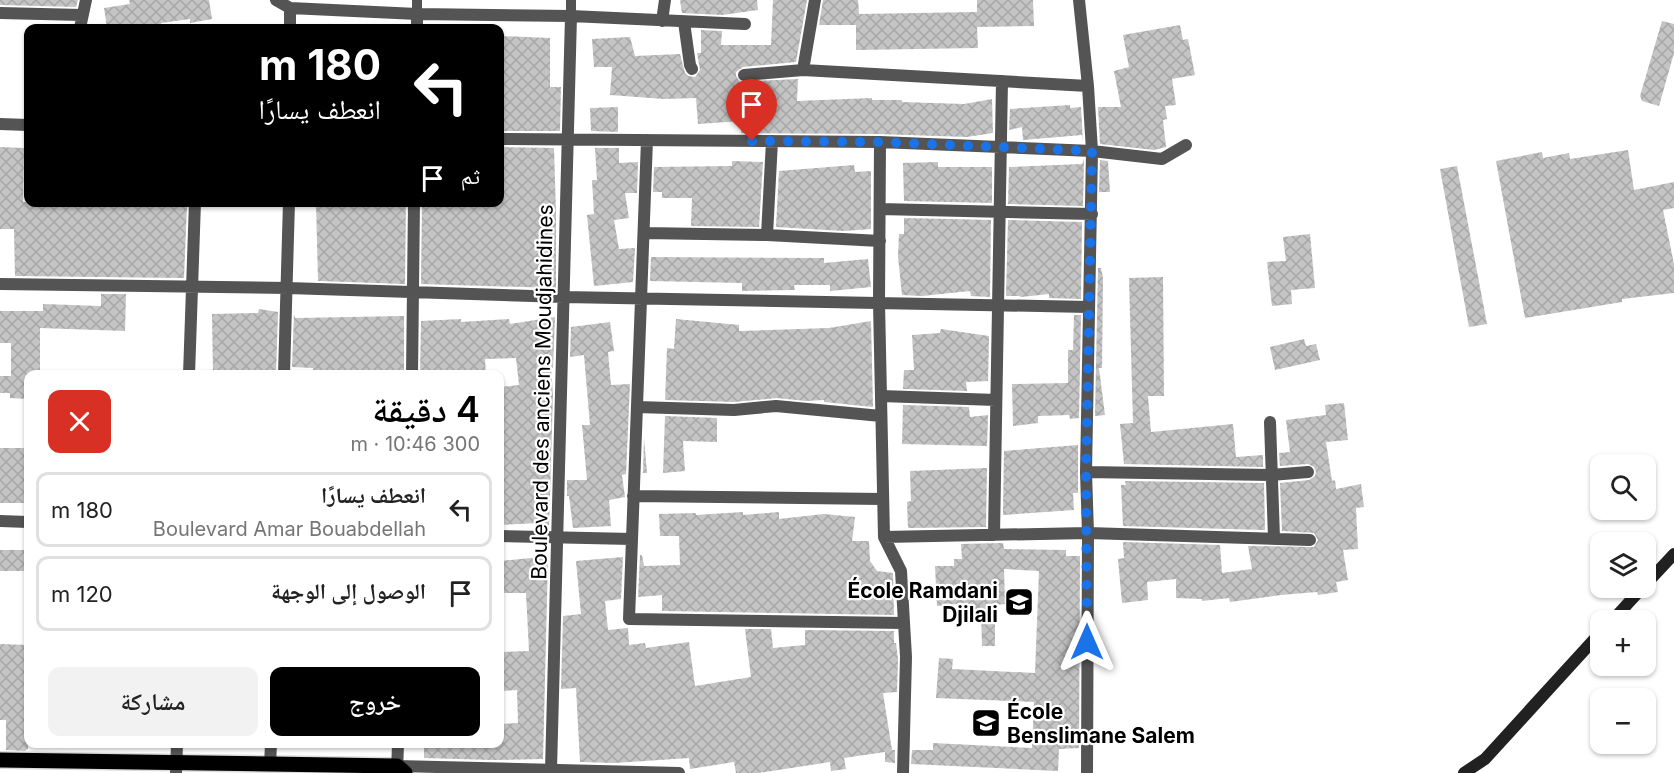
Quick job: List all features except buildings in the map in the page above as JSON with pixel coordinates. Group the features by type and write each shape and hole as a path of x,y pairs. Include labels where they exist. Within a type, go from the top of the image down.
{"main road":[{"path":"1656,573 1674,554"},
{"path":"1622,610 1633,598"},
{"path":"1464,773 1485,759 1590,644"},
{"path":"0,760 176,768 270,765 399,771"}],"street":[{"path":"81,24 86,0"},
{"path":"276,0 290,8 417,14 571,16 745,24"},
{"path":"662,21 665,0"},
{"path":"803,70 815,0"},
{"path":"1079,0 1092,151 1086,472 1087,773"},
{"path":"290,8 290,24"},
{"path":"0,14 82,15"},
{"path":"417,14 417,24"},
{"name":"Boulevard des anciens Moudjahidines","path":"552,770 571,16"},
{"path":"684,22 692,69"},
{"path":"744,75 803,70 1088,86"},
{"path":"994,535 1002,81"},
{"path":"0,124 24,125"},
{"path":"504,139 880,142 1092,151 1162,159 1186,145"},
{"path":"647,140 629,619 904,623"},
{"path":"767,235 772,141"},
{"path":"880,142 879,303 884,537 901,571 906,657 903,773"},
{"path":"189,370 195,207"},
{"path":"284,370 289,207"},
{"path":"412,370 414,207"},
{"path":"880,209 1092,214"},
{"path":"644,233 767,235 880,241"},
{"path":"0,284 288,288 564,297 1089,307"},
{"path":"881,396 996,400"},
{"path":"637,407 734,410 776,406 881,416"},
{"path":"1270,422 1274,538"},
{"path":"1086,472 1271,475 1308,472"},
{"path":"633,496 883,500"},
{"path":"0,521 24,522"},
{"path":"884,537 1088,533 1310,540"},
{"path":"504,536 632,539"},
{"path":"176,768 177,748"},
{"path":"270,765 271,748"},
{"path":"398,748 399,771 552,770 678,773"}],"lane":[{"path":"417,0 417,14"},
{"path":"571,0 571,16"}],"place":[{"name":"École Ramdani Djilali","path":"1019,602"},
{"name":"École Benslimane Salem","path":"986,723"}],"route":[{"path":"752,141 880,142 1092,151 1086,472 1087,642"}]}
